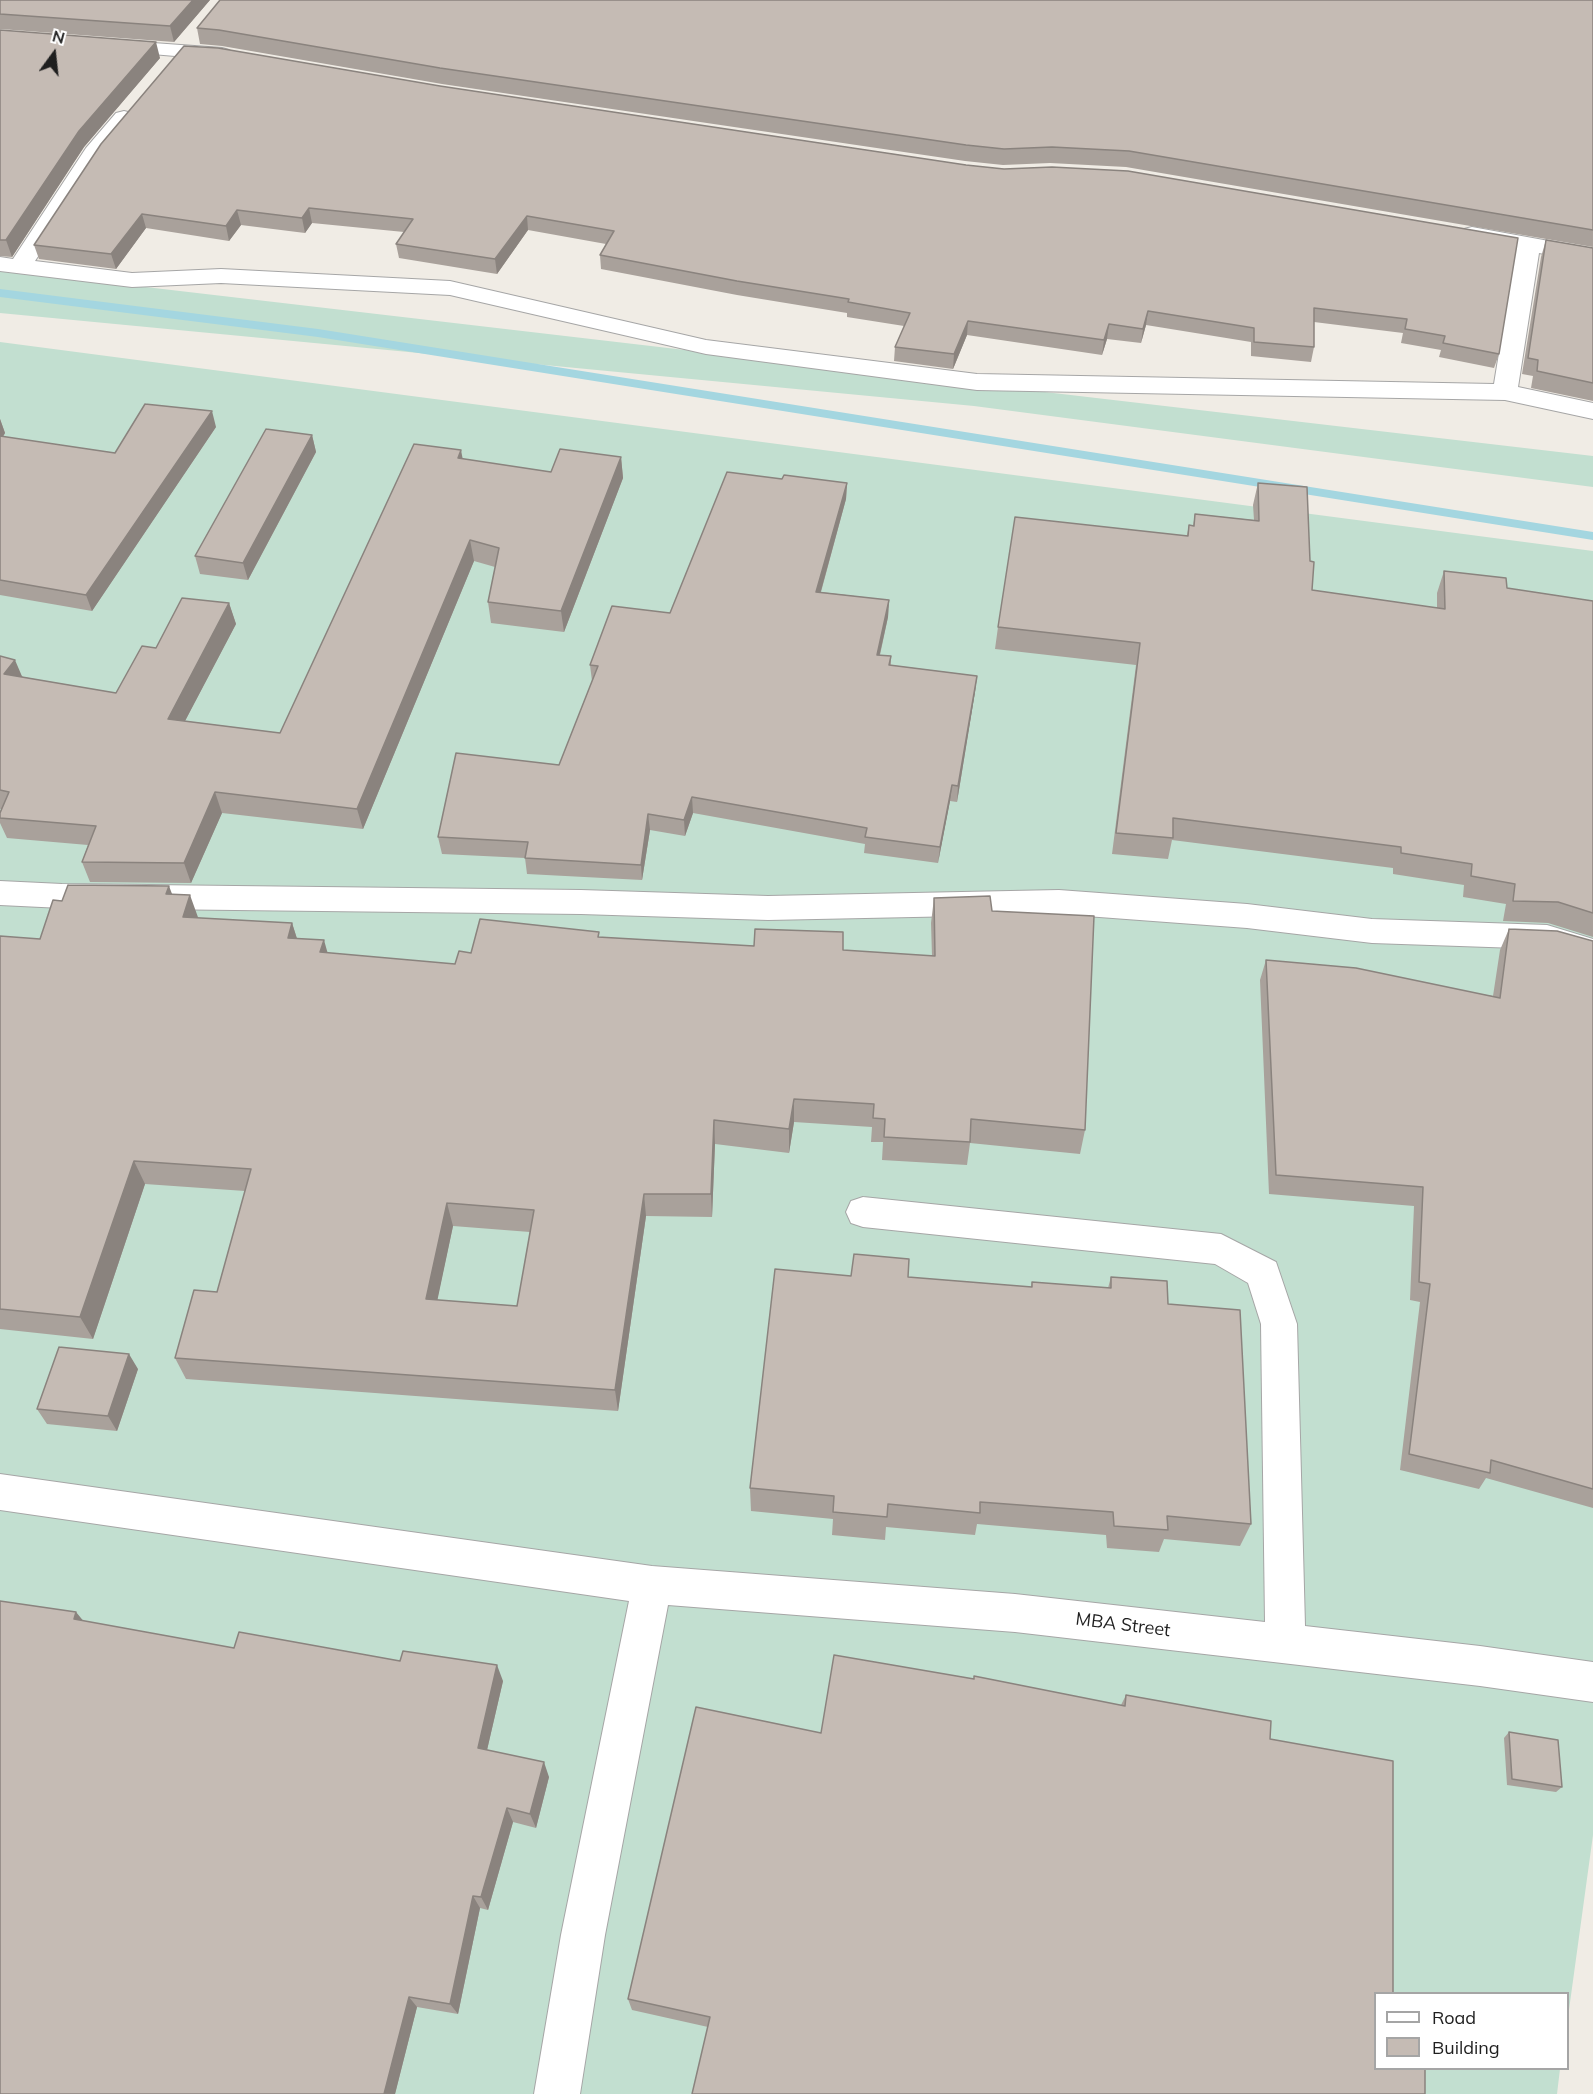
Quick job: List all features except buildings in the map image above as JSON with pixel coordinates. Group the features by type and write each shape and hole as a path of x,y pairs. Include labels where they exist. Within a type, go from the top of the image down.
{"street":[{"path":"165,68 194,34"},
{"path":"90,44 246,58"},
{"path":"137,102 94,153 10,265 132,280 221,276 450,288 706,347 977,382 1506,393 1593,411"},
{"path":"1449,230 1593,256"},
{"path":"1506,393 1529,244"},
{"path":"0,893 62,896 581,902 768,908 1059,902 1247,916 1372,931 1547,937 1593,951"},
{"path":"863,1212 1221,1249 1263,1273 1279,1324 1285,1644"},
{"name":"MBA Street","path":"0,1492 652,1585 1015,1613 1593,1682"},
{"path":"557,2094 582,1935 652,1585"}],"green space":[{"path":"0,270 1593,456 1593,487 974,406 0,313"},
{"path":"0,342 1593,551 1593,1835 1569,2010 1569,1992 1374,1992 1374,2070 1560,2070 1557,2094 0,2094"}],"waterway":[{"path":"0,293 318,333 1593,536"}]}
